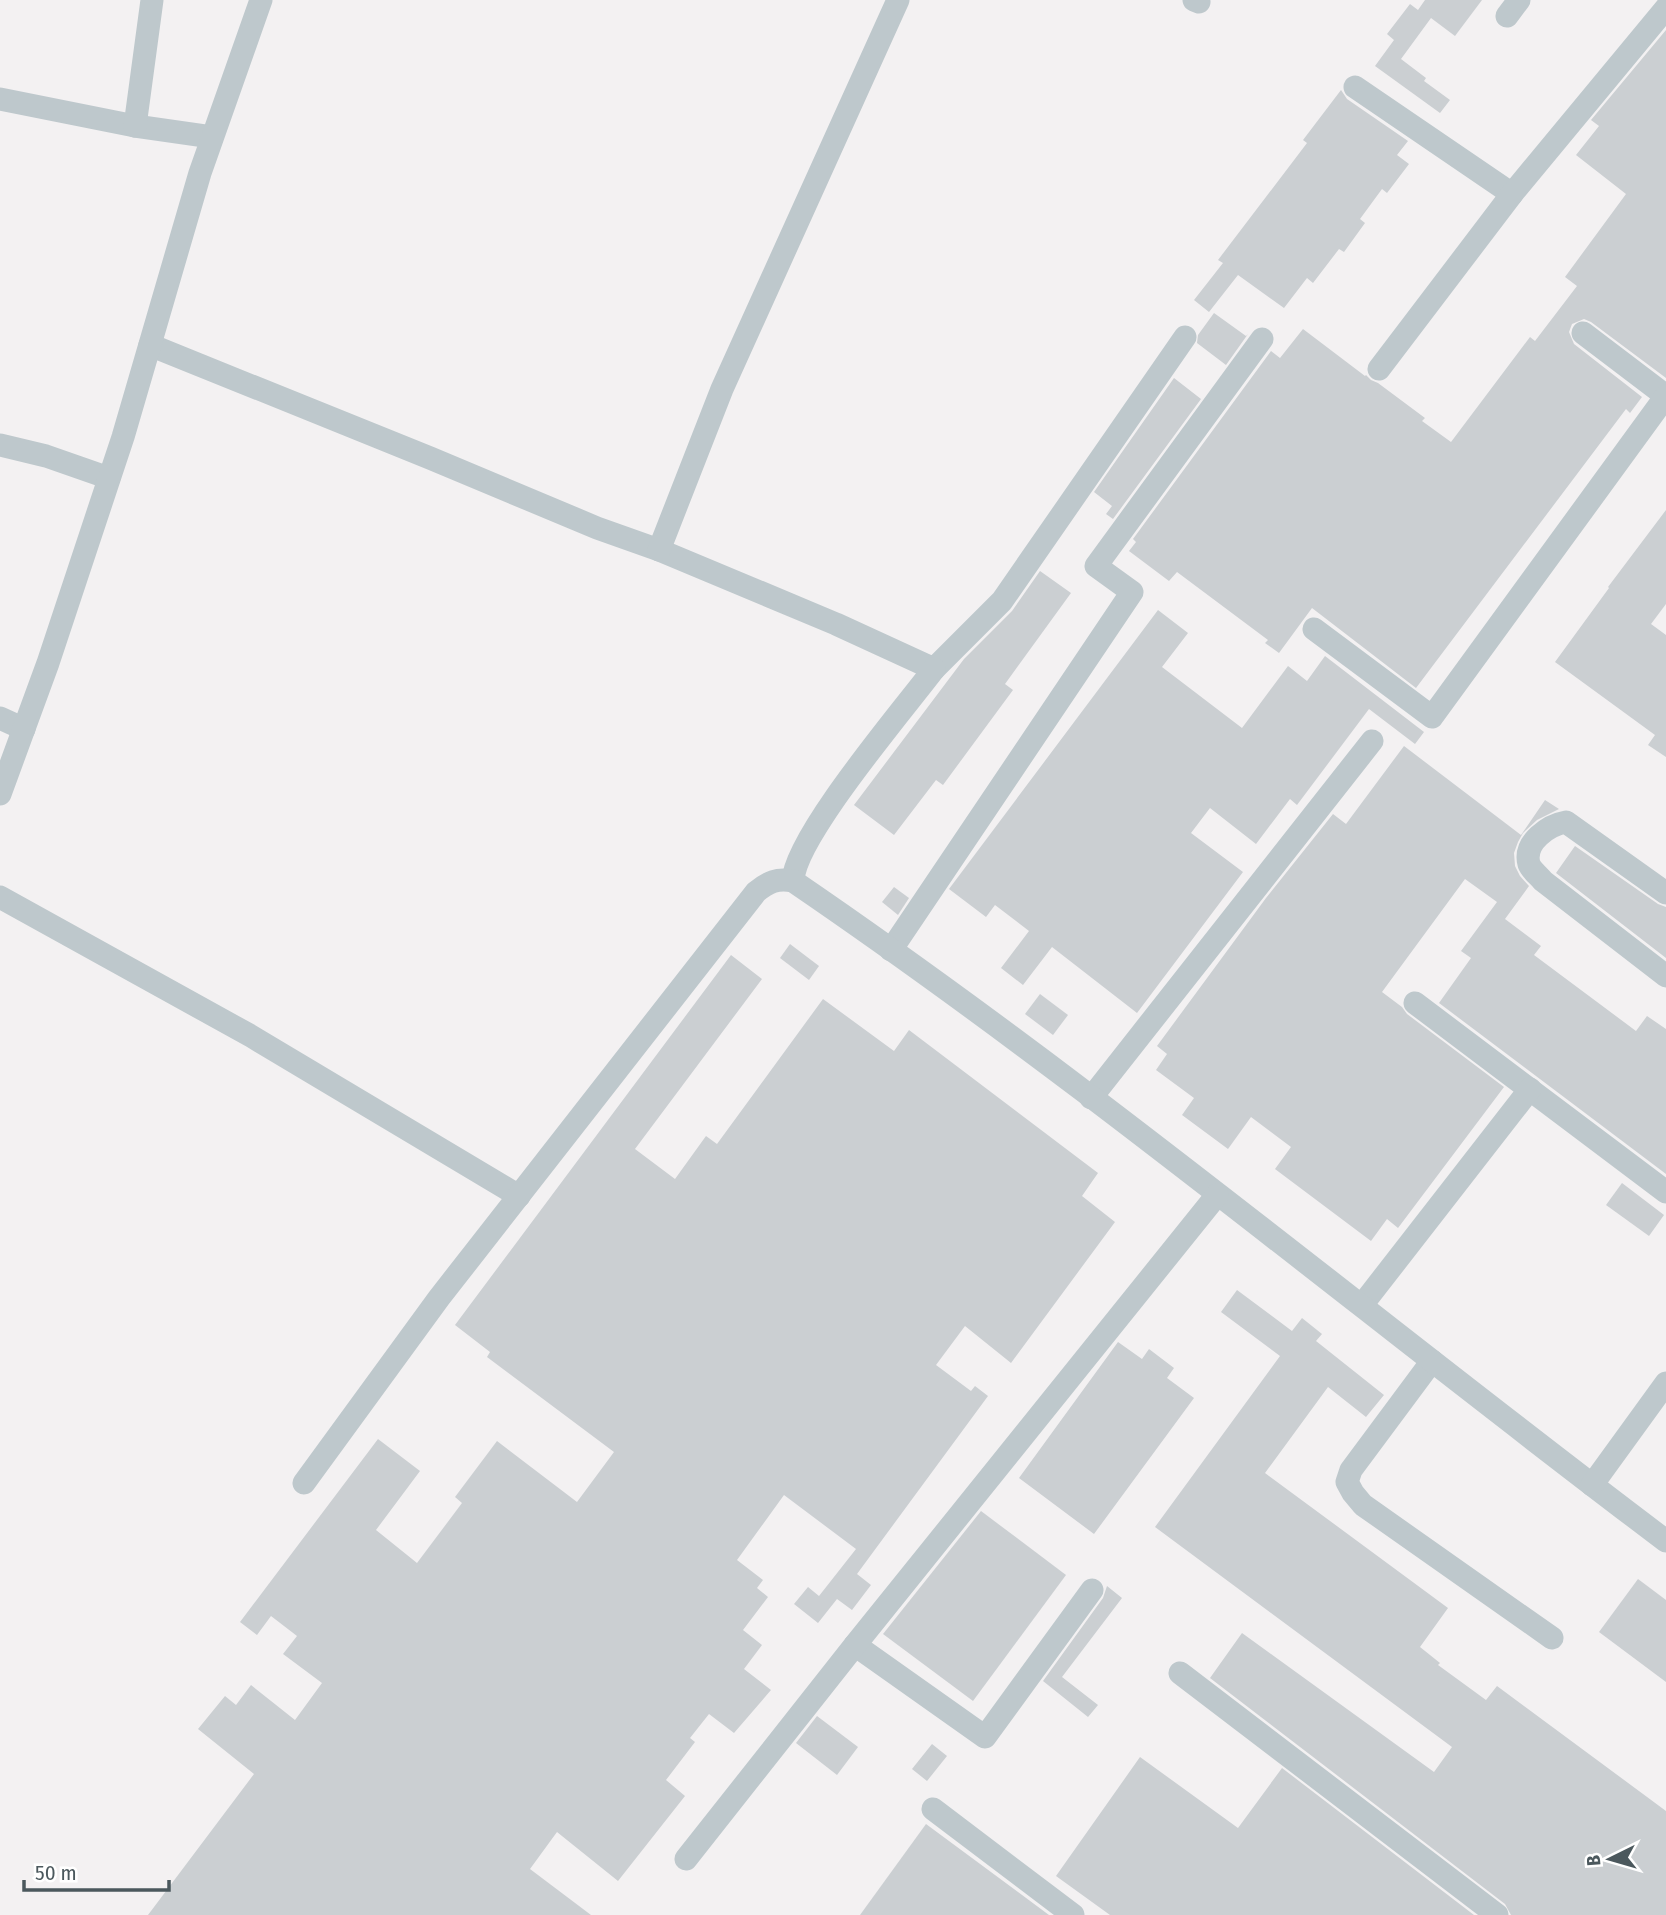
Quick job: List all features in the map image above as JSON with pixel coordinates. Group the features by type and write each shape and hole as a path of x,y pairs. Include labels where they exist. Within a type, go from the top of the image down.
{"street":[{"path":"135,125 152,0"},
{"path":"0,794 109,478 212,137 261,0"},
{"path":"659,551 722,389 898,0"},
{"path":"1379,369 1512,194 1666,8"},
{"path":"1355,87 1512,194"},
{"path":"0,99 212,137"},
{"path":"1314,629 1432,717 1666,396 1583,333"},
{"path":"793,881 796,867 813,831 934,669 1002,601 1185,337"},
{"path":"891,950 1132,592 1096,566 1262,340"},
{"path":"150,345 836,624 934,669"},
{"path":"0,444 46,456 109,478"},
{"path":"0,718 24,729"},
{"path":"1091,1098 1372,741"},
{"path":"1666,893 1566,822 1553,824 1540,835 1529,851 1529,865 1543,881 1666,976"},
{"path":"303,1483 439,1298 755,892 773,881 783,879 793,881 891,950 1091,1098 1666,1541"},
{"path":"0,897 251,1036 519,1195"},
{"path":"1415,1003 1666,1192"},
{"path":"1362,1305 1530,1089"},
{"path":"686,1859 1217,1195"},
{"path":"1432,1361 1351,1470 1347,1482 1363,1505 1552,1638"},
{"path":"1592,1485 1666,1383"},
{"path":"855,1645 985,1737 1092,1590"},
{"path":"1181,1673 1497,1915"},
{"path":"933,1809 1073,1915"}],"building":[{"path":"1425,0 1482,0 1455,36 1431,18 1401,59 1426,78 1424,81 1450,100 1440,113 1375,66 1394,40 1387,34 1410,4 1418,10"},
{"path":"1666,30 1666,378 1591,322 1584,319 1572,324 1569,332 1574,344 1642,397 1630,413 1626,409 1416,688 1312,608 1279,653 1265,643 1268,640 1177,572 1169,581 1129,551 1136,542 1133,539 1271,351 1280,358 1303,329 1425,418 1422,421 1451,442 1530,337 1535,341 1577,286 1565,277 1626,194 1576,155 1599,126 1591,120"},
{"path":"1341,90 1347,99 1408,141 1397,155 1409,164 1387,193 1382,189 1360,219 1365,223 1344,252 1339,249 1313,283 1307,278 1284,308 1238,275 1209,312 1194,300 1223,263 1218,260 1307,143 1303,140"},
{"path":"1214,313 1246,336 1248,334 1226,365 1197,343 1198,335"},
{"path":"1174,378 1201,399 1113,519 1106,514 1112,506 1094,492"},
{"path":"1666,510 1666,604 1651,624 1666,635 1666,757 1648,745 1655,735 1555,662"},
{"path":"1040,571 1071,593 1005,684 1013,690 943,785 936,780 894,835 854,805 964,659 1012,611"},
{"path":"1158,610 1188,633 1162,667 1242,728 1288,666 1307,681 1325,656 1424,732 1415,744 1369,709 1297,805 1290,799 1256,844 1210,808 1191,833 1243,872 1137,1013 1052,947 1023,985 1001,968 1029,931 995,905 986,917 949,889"},
{"path":"1404,746 1521,835 1545,800 1559,809 1537,820 1518,842 1514,853 1515,866 1529,886 1505,919 1541,946 1534,955 1636,1031 1647,1016 1666,1029 1666,1174 1439,1003 1471,958 1461,951 1497,902 1465,879 1382,992 1504,1087 1398,1228 1387,1219 1371,1241 1275,1169 1291,1147 1251,1117 1228,1149 1182,1115 1194,1098 1156,1070 1167,1054 1157,1046 1266,898 1333,814 1346,824"},
{"path":"1575,846 1666,907 1666,958 1556,873"},
{"path":"894,887 909,898 898,915 882,902"},
{"path":"790,944 819,966 809,980 780,958"},
{"path":"731,955 762,979 635,1149 675,1179 706,1136 717,1144 823,999 894,1051 909,1030 1098,1173 1082,1196 1115,1222 1011,1363 965,1326 936,1365 971,1391 975,1386 988,1396 857,1574 871,1585 852,1610 837,1599 818,1623 794,1604 808,1587 819,1596 856,1549 784,1495 737,1560 763,1580 757,1588 768,1597 743,1630 762,1645 744,1669 771,1690 734,1733 709,1714 690,1738 695,1742 666,1780 685,1796 618,1881 557,1832 530,1869 591,1915 148,1915 254,1774 198,1729 225,1696 236,1705 251,1685 295,1720 322,1683 283,1654 297,1636 271,1616 257,1635 240,1622 378,1439 420,1471 376,1530 417,1563 462,1503 455,1497 497,1441 577,1502 614,1452 487,1357 490,1352 455,1325"},
{"path":"1040,994 1068,1015 1053,1035 1025,1014"},
{"path":"1622,1183 1664,1215 1649,1236 1606,1205"},
{"path":"1237,1290 1292,1331 1302,1318 1322,1334 1316,1341 1384,1395 1366,1417 1328,1387 1265,1473 1448,1608 1420,1647 1440,1663 1438,1665 1486,1700 1497,1686 1666,1811 1666,1915 1511,1915 1505,1904 1210,1678 1242,1633 1434,1772 1452,1747 1155,1527 1280,1356 1221,1312"},
{"path":"1118,1342 1142,1359 1149,1349 1174,1368 1167,1378 1194,1398 1094,1534 1019,1478"},
{"path":"981,1511 1066,1575 973,1701 883,1634"},
{"path":"1638,1579 1666,1600 1666,1682 1599,1632"},
{"path":"1107,1586 1122,1598 1062,1677 1098,1705 1088,1717 1043,1681 1103,1598"},
{"path":"817,1716 858,1747 837,1775 796,1743"},
{"path":"932,1744 947,1756 927,1781 912,1769"},
{"path":"1140,1757 1238,1828 1282,1768 1474,1915 1110,1915 1056,1876"},
{"path":"926,1824 1049,1915 860,1915"}]}
